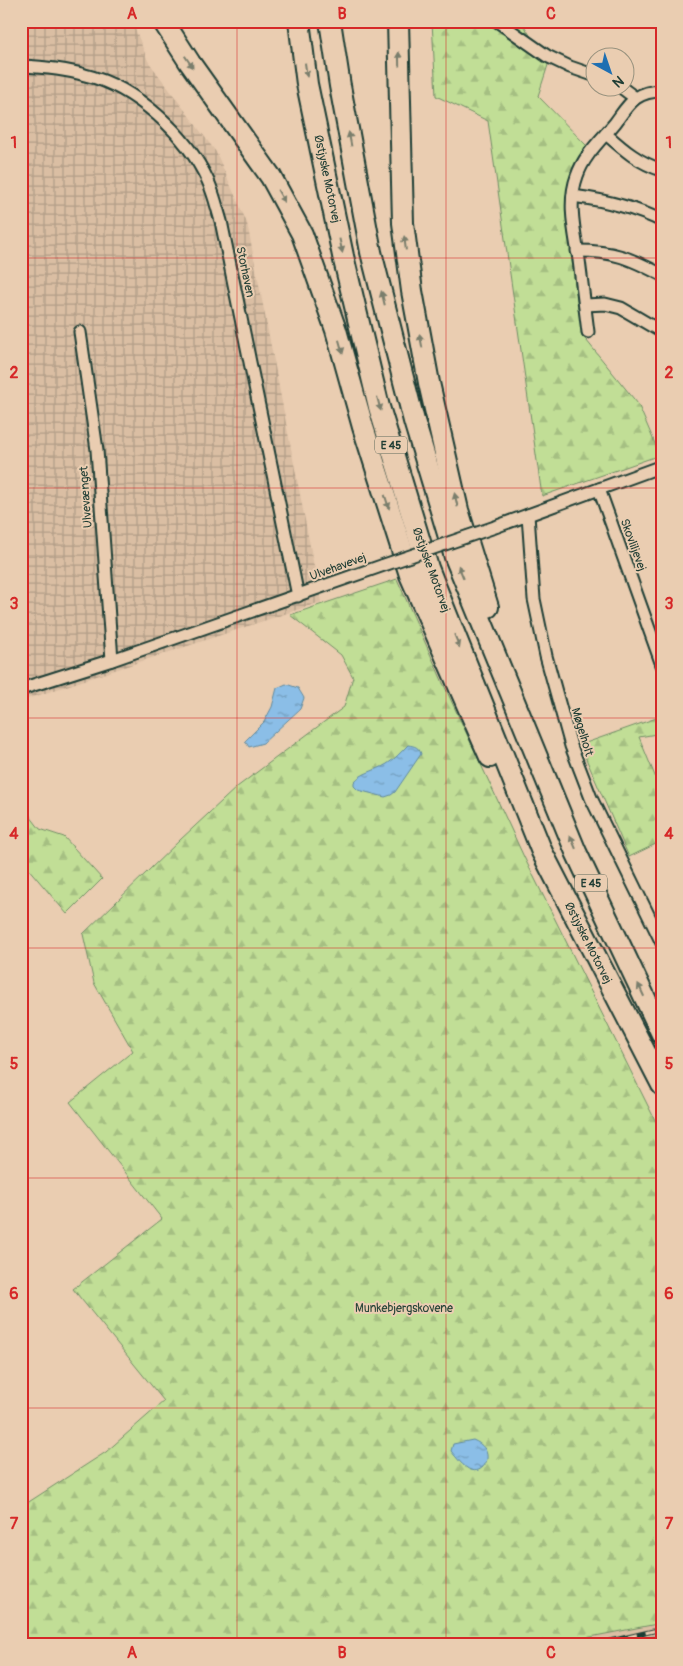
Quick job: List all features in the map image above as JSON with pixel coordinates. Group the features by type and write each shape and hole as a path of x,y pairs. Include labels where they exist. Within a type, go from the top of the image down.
{"highway":[{"path":"163,21 211,94 271,177 302,234 336,330 363,427 410,575 473,719 527,834 542,852"},
{"name":"Østjyske Motorvej","path":"299,21 307,84 343,256 379,408 428,568 542,852 662,1085"},
{"name":"E 45","path":"330,21 340,86 371,252 414,421 455,557 576,852 662,1034"},
{"path":"398,21 403,223 412,291 429,383 458,510 509,666 526,730"}],"street":[{"path":"497,21 547,56 586,73"},
{"name":"Storhaven","path":"21,66 43,67 86,75 115,86 141,102 163,120 189,149 209,182 221,221 298,596"},
{"path":"636,96 650,91 662,91"},
{"path":"588,332 573,225 573,196 577,176 588,154 633,98"},
{"path":"606,134 630,155 647,165 662,170"},
{"path":"573,196 596,199 631,209 662,221"},
{"path":"577,251 597,251 615,254 662,275"},
{"path":"585,305 605,304 621,308 662,332"},
{"name":"Ulvevænget","path":"80,332 97,450 112,660"},
{"name":"Ulvehavevej","path":"21,689 298,596 662,466"},
{"name":"Skovliljevej","path":"599,489 662,666"},
{"name":"Møgelholt","path":"528,514 534,599 546,656 571,746 591,798 662,943"}],"shaded area":[{"path":"21,21 132,21 148,61 216,152 247,223 321,602 21,701"},
{"path":"662,1623 662,1645 549,1645"}],"green space":[{"path":"432,21 510,21 525,27 548,65 538,96 587,146 570,177 567,224 582,335 638,404 660,455 542,496 488,121 436,96"},
{"name":"Munkebjergskovene","path":"397,579 524,857 662,1134 662,1623 549,1645 21,1645 21,1507 106,1452 164,1401 73,1289 162,1219 70,1102 133,1051 94,983 83,934 237,787 344,707 353,677 341,655 290,615"},
{"path":"662,716 662,733 639,737 662,793 662,841 629,857 580,745"},
{"path":"21,767 27,776 23,807 40,829 64,837 102,879 67,914 21,860"}],"water":[{"path":"286,684 298,688 304,698 300,709 263,743 249,747 245,741 264,722 272,707 277,688"},
{"path":"408,745 416,747 421,754 395,792 385,797 358,790 354,786 354,782 357,779 387,764"},
{"path":"473,1440 481,1444 487,1455 487,1461 481,1469 476,1471 466,1467 451,1451 453,1444"}],"railway":[{"path":"593,1645 662,1629"},
{"path":"631,1643 662,1637"}]}
